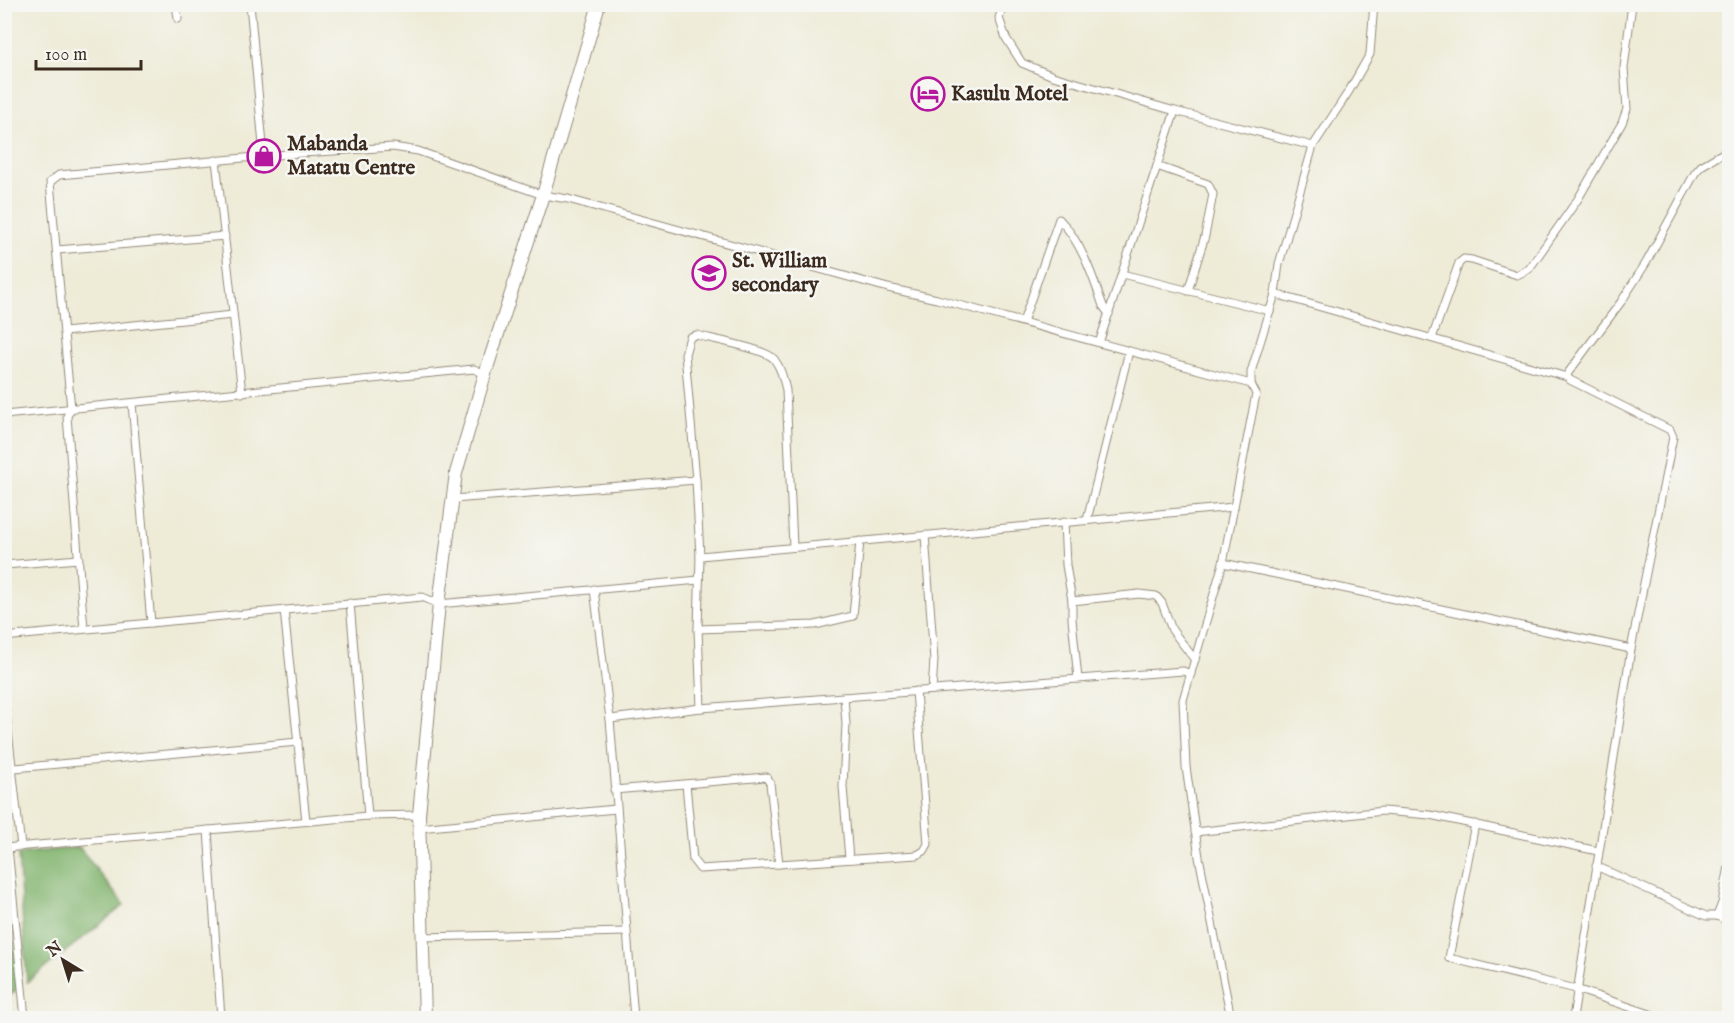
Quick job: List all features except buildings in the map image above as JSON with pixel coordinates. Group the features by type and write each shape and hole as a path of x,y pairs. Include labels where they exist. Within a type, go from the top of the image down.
{"highway":[{"path":"425,1018 419,815 439,604 456,473 485,374 543,195 599,4"}],"street":[{"path":"176,4 178,19"},
{"path":"250,4 264,156"},
{"path":"1004,4 999,18 1006,38 1022,63 1053,76 1175,111 1313,146"},
{"path":"1231,1018 1186,767 1184,700 1223,562 1256,394 1251,384 1251,372 1275,294 1279,264 1313,146 1370,54 1374,4"},
{"path":"1432,338 1459,263 1464,259 1472,260 1517,274 1529,269 1578,199 1622,123 1627,109 1624,68 1632,4"},
{"path":"1099,343 1175,111"},
{"path":"84,629 67,416 71,409 51,182 59,175 216,160 393,147 417,151 543,195 568,199 888,288 1251,384"},
{"path":"1567,377 1646,263 1695,173 1701,166 1730,149"},
{"path":"216,160 242,393"},
{"path":"1157,166 1208,184 1213,194 1205,236 1188,291"},
{"path":"1023,322 1059,219 1068,228 1103,306 1109,314"},
{"path":"57,250 225,236"},
{"path":"1122,274 1270,311"},
{"path":"1275,294 1567,377 1670,430 1672,434 1631,649 1573,1018"},
{"path":"64,332 233,315"},
{"path":"700,708 698,629 700,556 685,354 690,338 696,335 772,356 781,369 786,390 793,547"},
{"path":"1087,520 1129,351"},
{"path":"5,413 242,393 474,369 485,374"},
{"path":"132,403 151,623"},
{"path":"453,499 696,480"},
{"path":"700,556 1234,507"},
{"path":"1064,522 1066,565 1072,601 1078,679"},
{"path":"925,535 933,660 932,690"},
{"path":"698,629 815,625 853,616 860,541"},
{"path":"4,566 79,559"},
{"path":"1223,562 1631,649"},
{"path":"4,637 422,597 439,604 699,580"},
{"path":"594,589 610,719 634,1018"},
{"path":"1072,601 1139,594 1156,596 1162,603 1172,630 1195,660"},
{"path":"350,603 368,816"},
{"path":"284,610 306,821"},
{"path":"610,719 700,708 932,690 1183,671 1191,674"},
{"path":"686,784 693,860 696,867 700,869 917,855 924,850 927,844 916,692"},
{"path":"4,695 8,769 21,847"},
{"path":"844,697 846,724 843,787 849,859"},
{"path":"8,769 298,742"},
{"path":"614,790 766,777 770,783 779,864"},
{"path":"419,828 616,809"},
{"path":"1196,832 1383,811 1430,815 1598,851"},
{"path":"25,1018 6,848 368,816 419,815"},
{"path":"1475,824 1449,958 1576,989 1662,1018"},
{"path":"208,830 221,1018"},
{"path":"1717,916 1722,903 1730,861"},
{"path":"1596,866 1706,916 1717,916 1730,922"},
{"path":"422,937 626,932"}],"green space":[{"path":"79,847 124,905 27,982 18,854"},
{"path":"6,851 18,988 9,997 5,992"}],"place":[{"name":"Kasulu Motel","path":"928,94"},
{"name":"Mabanda Matatu Centre","path":"264,156"},
{"name":"St. William secondary","path":"709,273"}]}
